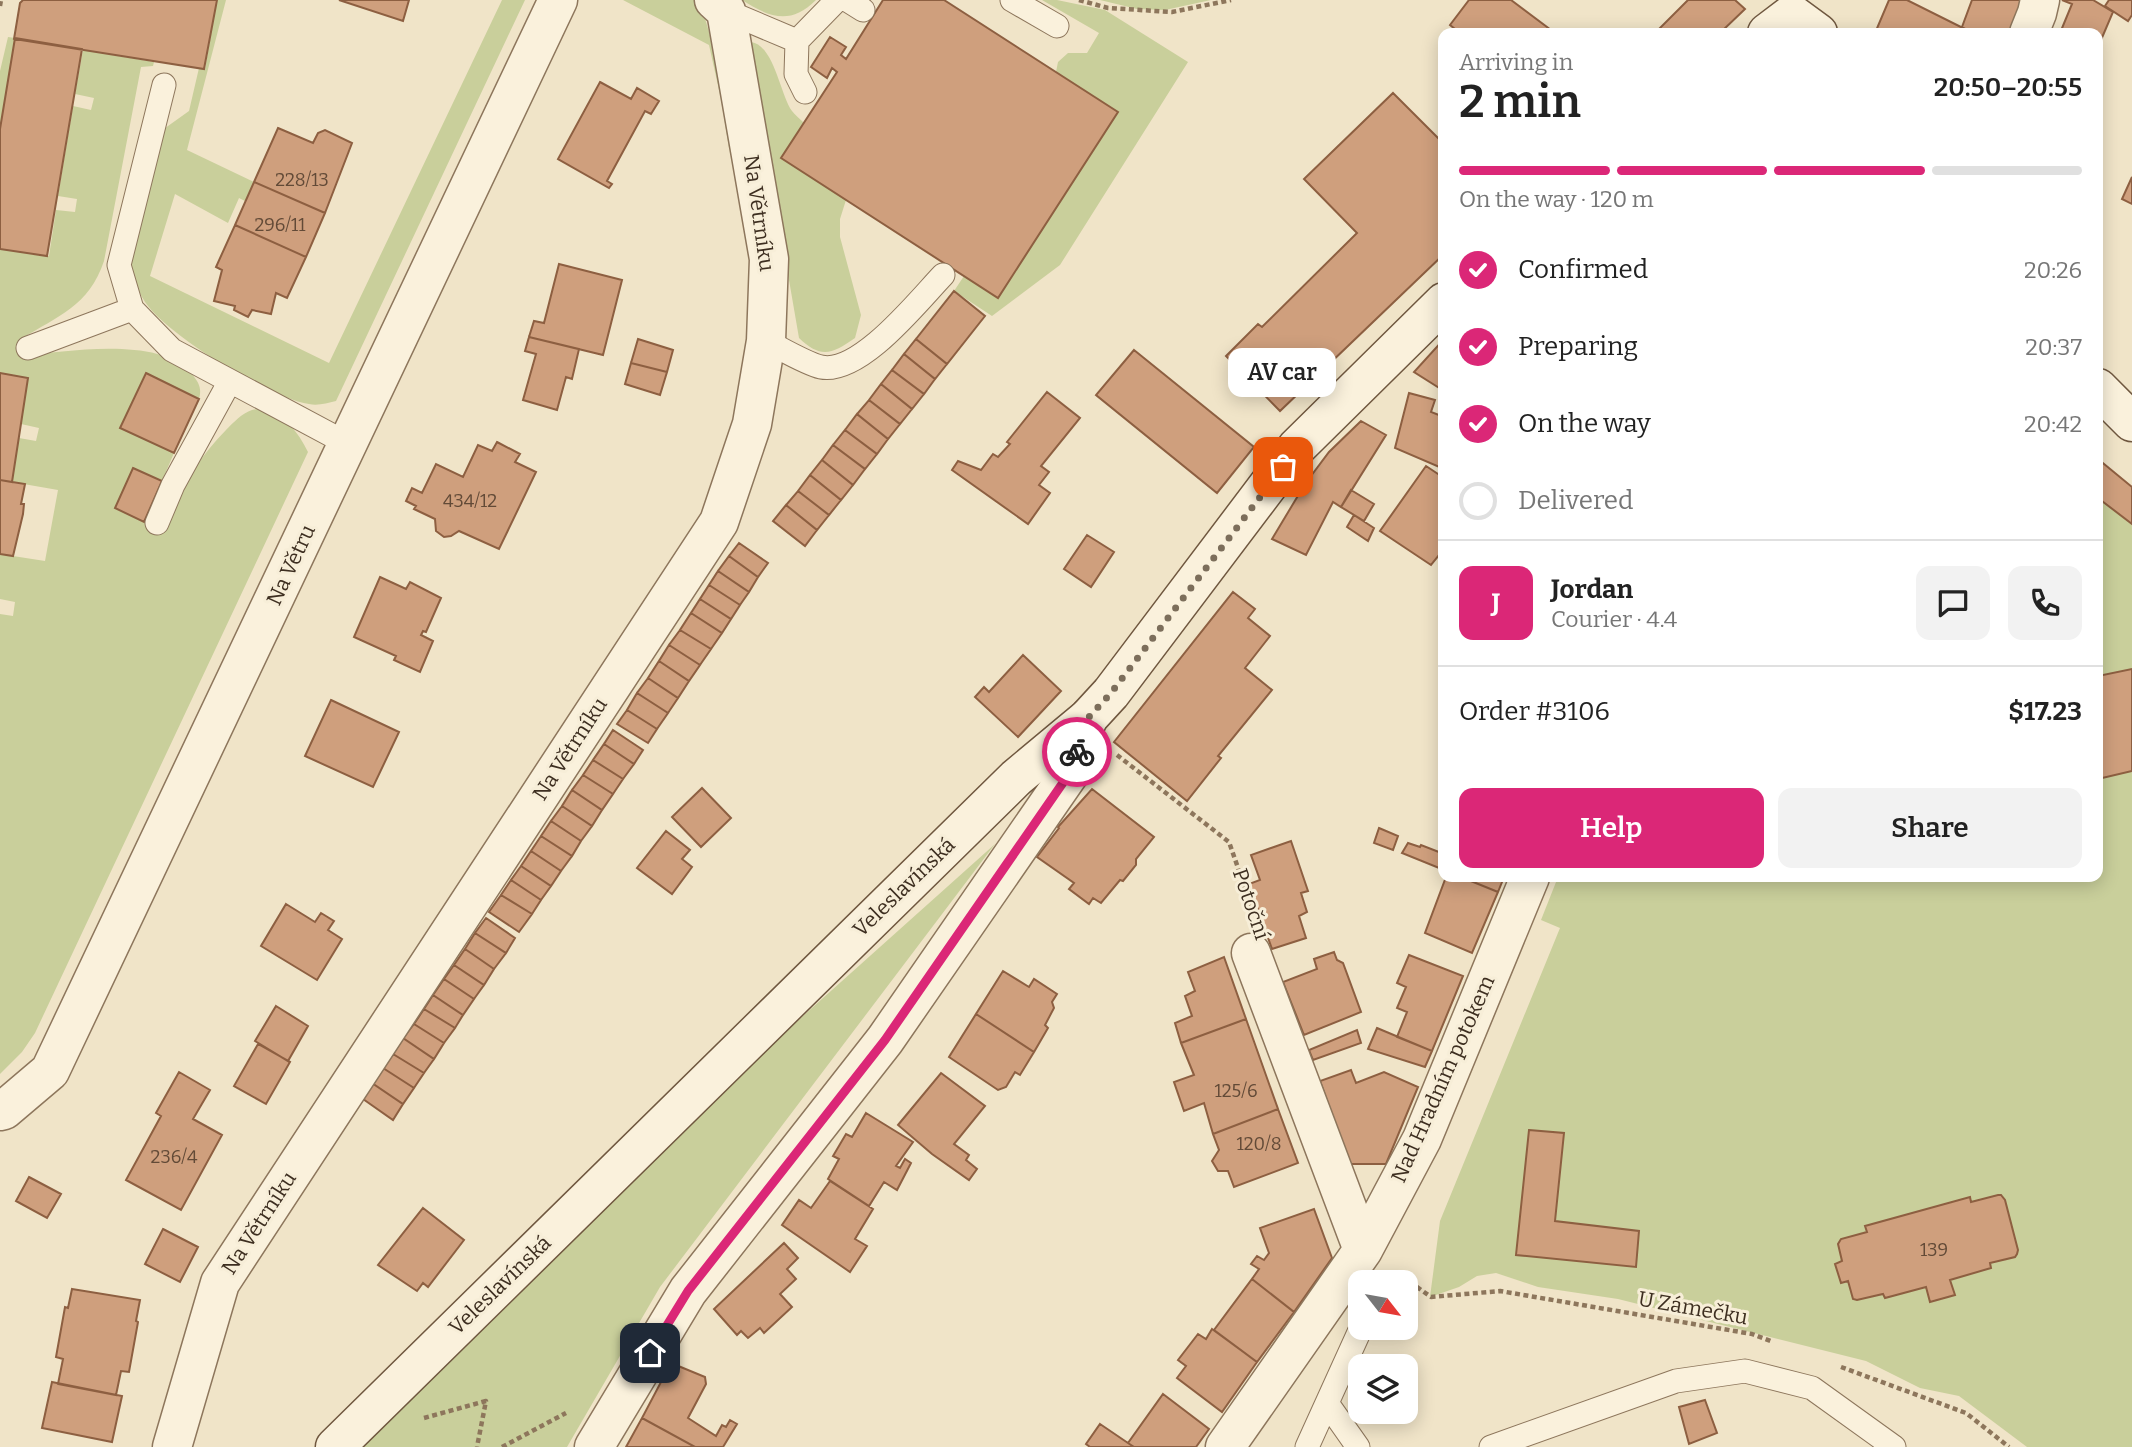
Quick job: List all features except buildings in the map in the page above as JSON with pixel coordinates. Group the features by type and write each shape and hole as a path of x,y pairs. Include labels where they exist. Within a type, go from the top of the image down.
{"street":[{"name":"Na Větru","path":"0,1111 50,1071 558,0"},
{"path":"2031,28 2040,0"},
{"name":"Na Větrníku","path":"172,1447 220,1283 719,522 752,424 766,341 769,259 720,5"},
{"name":"Veleslavínská","path":"335,1447 1016,778 1088,718 1119,682 1297,447 1438,308"},
{"path":"2103,393 2132,422"},
{"path":"602,1431 688,1291 885,1040 1069,774 1088,718"},
{"name":"Nad Hradním potokem","path":"1224,1447 1363,1266 1422,1139 1528,882"},
{"name":"Potoční","path":"1251,953 1363,1266"}],"lane":[{"path":"805,92 796,74 797,41 837,0"},
{"path":"1012,0 1057,26"},
{"path":"720,5 797,41"},
{"path":"164,85 119,265 132,309 172,349 348,444"},
{"path":"766,341 821,368 848,364 873,348 943,275"},
{"path":"29,348 132,309"},
{"path":"157,523 173,485 230,381"},
{"path":"1307,1447 1356,1340"},
{"path":"1491,1447 1676,1381 1745,1371 1812,1388 1894,1447"},
{"path":"1327,1403 1358,1447"}],"path":[{"path":"0,6 1,0"},
{"path":"1079,0 1108,8 1172,12 1231,0"},
{"name":"Potoční","path":"1088,718 1114,752 1229,842 1266,950 1251,953"},
{"name":"U Zámečku","path":"1363,1266 1431,1297 1500,1291 1752,1334 1777,1343"},
{"path":"1840,1367 1966,1413 2009,1447"},
{"path":"411,1421 486,1401 477,1447"},
{"path":"502,1447 575,1409 602,1431"}],"green space":[{"path":"217,0 226,0 187,150 254,182 245,201 239,198 228,223 175,194 150,276 329,363 502,0 525,0 336,401 312,405 291,399 220,363 157,316 145,302 135,280 130,256 161,131 189,111 199,68 205,69"},
{"path":"623,0 695,0 702,8 720,70 730,154 709,45"},
{"path":"742,0 816,0 797,13 779,16 761,11"},
{"path":"1042,0 1057,0 1105,10 1188,62 1060,265 992,316 954,291 964,276 998,298 1118,112 1056,72 1058,62 1068,53 1087,53 1099,33"},
{"path":"1100,0 1211,0 1165,10 1137,9"},
{"path":"8,37 15,38 0,130 0,71"},
{"path":"751,42 759,45 771,61 793,113 804,123 782,158 846,200 840,219 840,237 861,315 855,338 833,351 814,349 799,338 749,48"},
{"path":"83,50 154,62 153,66 141,67 104,261 98,276 90,289 71,308 21,339 23,356 88,349 137,350 159,354 178,362 192,374 199,386 199,399 145,374 120,427 174,453 162,481 133,469 144,522 163,529 182,488 198,464 226,430 248,411 262,409 279,415 299,436 308,452 35,1033 22,1052 0,1074 0,614 13,616 15,602 0,599 0,554 45,561 58,490 12,482 19,438 36,441 39,428 21,424 28,378 0,373 0,248 49,256 56,210 75,212 77,199 58,196 73,106 91,110 94,98 75,94"},
{"path":"2103,502 2132,524 2132,669 2103,675"},
{"path":"2132,771 2132,1447 2027,1447 1959,1396 1920,1388 1866,1361 1618,1299 1538,1287 1496,1273 1477,1276 1459,1287 1430,1297 1440,1221 1560,928 1541,920 1556,882 2103,882 2103,778","holes":["1529,1130 1564,1134 1555,1221 1639,1231 1636,1266 1516,1254","2002,1195 2018,1250 2015,1257 1990,1263 1991,1268 1950,1280 1954,1295 1930,1302 1926,1287 1885,1298 1883,1294 1857,1300 1853,1299 1848,1281 1841,1282 1835,1264 1842,1261 1838,1243 1842,1239 1867,1232 1866,1226 1970,1197 1971,1202"]},
{"path":"995,844 660,1287 567,1447 359,1447 765,1050"}],"way so far":[{"path":"1077,752 1088,718 1111,693 1283,467"}],"place":[{"name":"AV car","path":"1283,467"}],"route":[{"path":"650,1353 688,1291 885,1040 1069,774 1077,752"}]}
